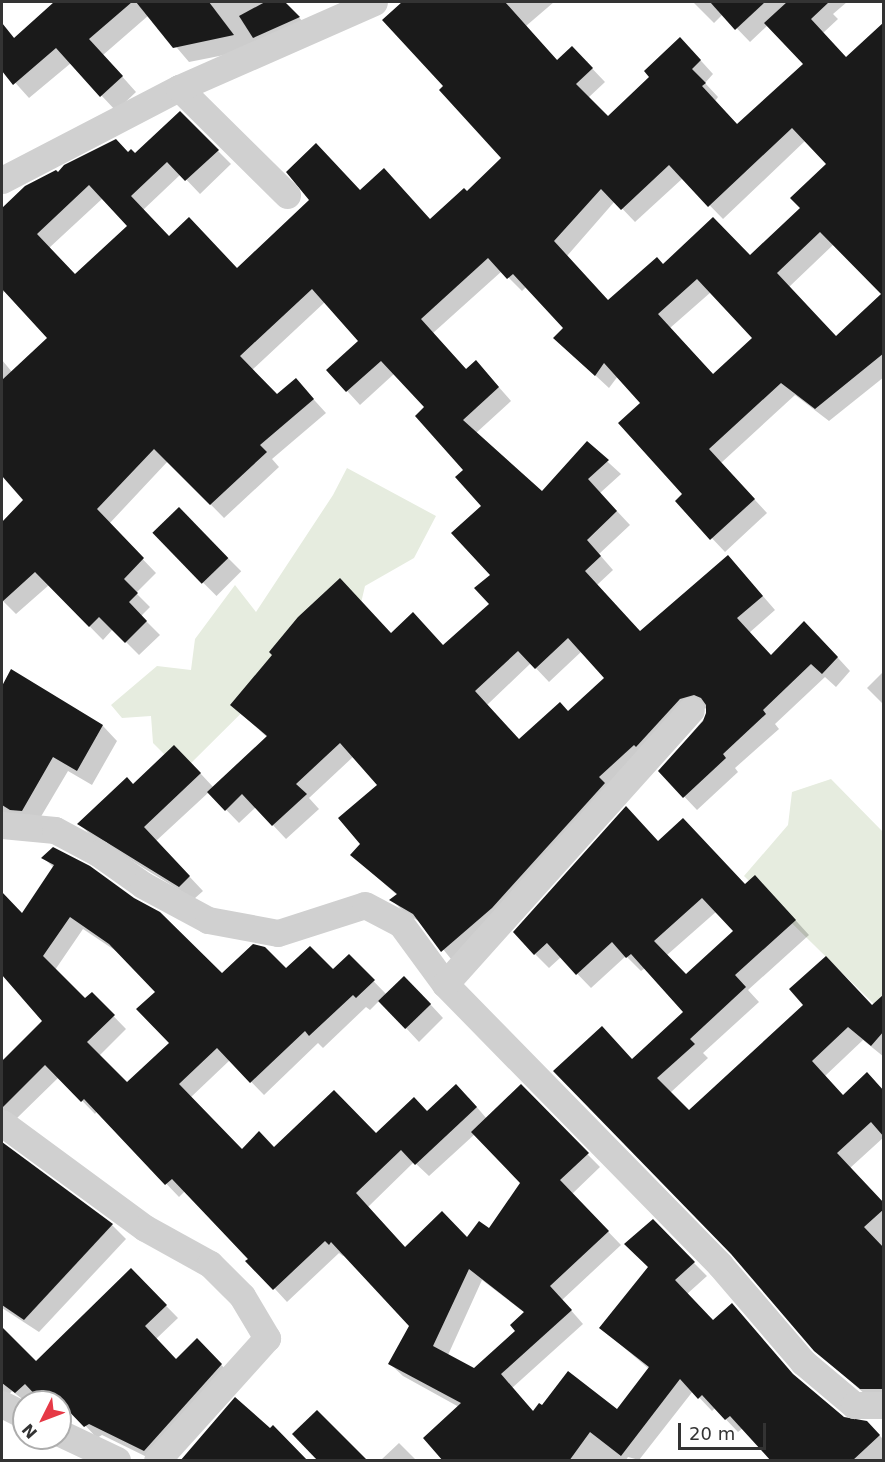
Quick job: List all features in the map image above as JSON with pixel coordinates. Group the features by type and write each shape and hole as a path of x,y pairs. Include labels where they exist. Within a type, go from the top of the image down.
{"street":[{"path":"2,180 179,88 374,2"},
{"path":"179,88 287,195"},
{"path":"445,984 691,710"},
{"path":"2,825 55,830 98,853 142,885 208,920 278,933 365,904 401,924 445,984 720,1265 803,1362 854,1405 884,1405"},
{"path":"2,1123 145,1228 210,1264 242,1296 267,1338 157,1461"},
{"path":"72,1439 117,1461"}],"shaded area":[{"path":"347,468 436,516 414,558 365,586 357,620 304,651 182,772 153,743 151,716 122,718 111,705 157,666 191,670 195,639 235,585 256,612 333,495"},
{"path":"831,779 883,832 883,1013 744,876 788,825 792,792"}],"building":[{"path":"54,2 132,2 89,39 123,76 100,97 56,48 13,85 2,71 2,23 14,38"},
{"path":"136,2 209,2 234,35 173,48"},
{"path":"265,2 285,2 300,17 253,38 239,16"},
{"path":"402,2 505,2 557,60 572,46 593,68 576,84 608,116 649,77 644,71 680,37 701,60 692,69 706,83 702,86 737,124 803,64 764,23 787,2 829,2 811,19 846,57 884,22 884,353 815,409 781,383 709,449 755,499 710,540 675,501 682,494 618,423 640,403 604,363 595,376 553,338 563,328 513,274 507,279 488,258 421,319 466,369 476,360 499,387 463,420 542,491 587,441 609,460 588,479 617,511 587,540 601,556 585,571 640,631 728,555 763,596 737,618 771,655 804,621 838,657 822,674 811,664 763,710 766,714 723,754 726,758 683,798 658,771 703,721 706,705 701,698 694,695 680,699 636,747 634,745 599,777 605,783 492,908 441,952 413,914 389,900 397,894 350,855 360,844 338,818 377,785 340,743 296,784 307,794 272,826 242,794 225,811 207,792 267,736 230,705 272,655 269,652 298,617 340,578 391,633 413,612 443,645 489,604 474,588 490,575 451,533 481,506 455,477 463,470 415,416 424,407 381,361 346,392 326,370 358,341 312,289 240,356 277,394 296,378 314,399 260,445 267,452 210,505 154,449 97,509 144,558 124,579 138,593 129,602 147,621 125,643 99,617 89,627 35,572 2,602 2,522 23,500 2,476 2,380 47,338 2,289 2,208 25,186 56,170 58,172 64,165 116,139 128,152 131,149 135,153 180,111 219,150 185,181 167,162 131,196 169,236 189,217 237,268 309,200 286,172 316,143 360,190 384,168 430,219 464,188 467,191 501,158 439,90 443,86 382,20","holes":["792,128 826,164 790,198 800,208 750,255 713,217 663,264 657,257 608,300 554,241 601,189 621,210 669,165 708,207","89,185 127,226 75,274 37,234","820,232 881,294 836,336 777,273","697,279 752,338 713,374 658,314","568,638 604,678 568,711 560,702 519,739 475,691 518,651 535,669"]},
{"path":"710,2 765,2 735,30"},
{"path":"179,507 228,558 202,584 152,533"},
{"path":"11,669 103,725 77,771 53,757 22,811 10,810 2,805 2,686"},
{"path":"174,745 201,773 144,827 190,876 179,887 77,824 127,777 133,784"},
{"path":"626,806 658,841 683,818 745,884 755,875 796,920 735,975 746,987 690,1039 695,1044 657,1078 689,1110 803,1005 789,989 826,956 872,1005 884,994 884,1031 871,1046 848,1027 812,1061 843,1095 867,1072 884,1091 884,1137 871,1122 837,1153 884,1203 884,1209 864,1227 884,1248 884,1389 860,1389 814,1351 731,1254 553,1071 602,1026 632,1059 683,1012 631,954 626,958 612,942 576,975 547,943 534,955 513,932","holes":["702,898 733,931 686,974 654,941"]},
{"path":"53,847 90,866 134,898 160,912 222,973 253,944 265,947 286,968 310,946 333,969 349,954 375,980 356,998 353,995 309,1036 305,1031 250,1083 217,1048 179,1084 242,1149 259,1131 274,1147 334,1090 376,1133 414,1097 427,1111 456,1084 477,1107 415,1165 401,1150 356,1193 405,1247 442,1211 467,1237 479,1221 489,1228 520,1183 471,1132 521,1084 589,1153 560,1180 609,1231 550,1286 572,1310 501,1374 533,1411 539,1403 542,1405 568,1371 617,1409 649,1367 599,1328 648,1267 624,1244 653,1219 695,1262 675,1280 713,1320 732,1303 793,1374 844,1417 867,1421 880,1435 852,1461 771,1461 730,1416 725,1420 702,1395 698,1399 680,1379 621,1456 590,1432 569,1461 443,1461 423,1438 461,1403 388,1364 409,1326 331,1242 329,1245 325,1241 273,1290 245,1261 248,1259 172,1179 165,1185 84,1099 81,1102 45,1065 2,1108 2,1061 42,1021 2,975 2,892 22,913 54,865 41,858","holes":["70,917 109,944 155,992 136,1009 169,1043 127,1082 87,1042 115,1015 92,992 85,998 43,956","469,1269 524,1312 510,1325 515,1331 474,1368 433,1346"]},
{"path":"404,976 431,1004 405,1029 378,1001"},
{"path":"2,1142 113,1224 24,1320 2,1305"},
{"path":"131,1268 167,1305 145,1326 176,1359 197,1338 222,1364 144,1451 89,1424 84,1427 72,1414 72,1390 31,1390 25,1384 18,1390 12,1391 2,1383 2,1327 36,1361"},
{"path":"235,1397 270,1428 273,1425 308,1461 180,1461"},
{"path":"317,1410 368,1461 318,1461 292,1434"}]}
